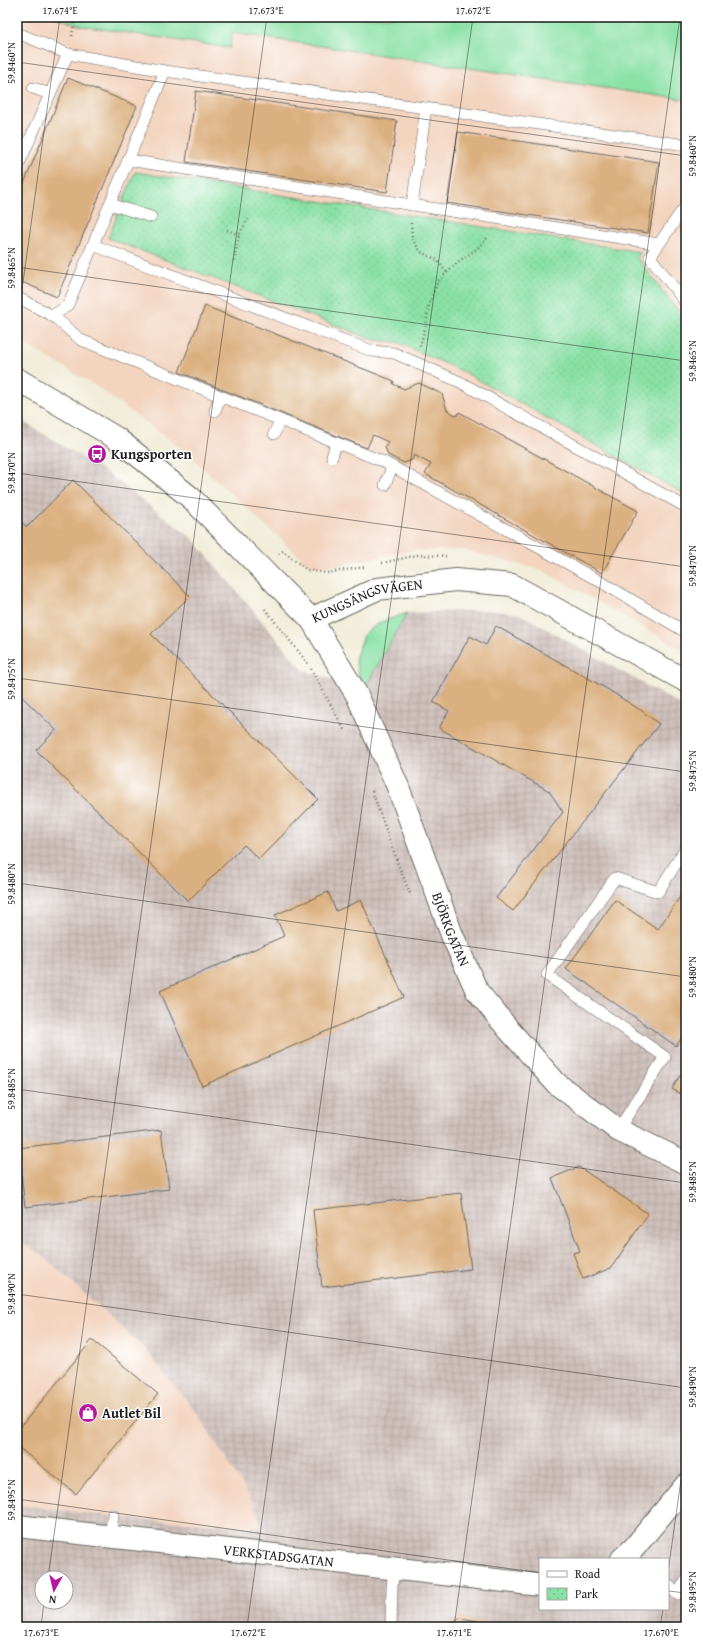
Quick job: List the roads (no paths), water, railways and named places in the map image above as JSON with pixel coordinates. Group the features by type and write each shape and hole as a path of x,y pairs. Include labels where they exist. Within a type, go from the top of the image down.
{"street":[{"name":"KUNGSÄNGSVÄGEN","path":"17,379 116,438 190,497 311,619 377,589 456,580 512,585 686,682"},
{"name":"BJÖRKGATAN","path":"311,619 357,695 398,787 452,935 477,992 557,1084 618,1130 686,1163"},
{"path":"632,1556 686,1485"},
{"name":"VERKSTADSGATAN","path":"17,1526 539,1585"}],"lane":[{"path":"20,34 68,54 165,71 686,145"},
{"path":"17,168 20,152 50,94 68,54"},
{"path":"53,316 68,305 165,71"},
{"path":"33,88 50,94"},
{"path":"412,205 426,108"},
{"path":"128,160 659,244"},
{"path":"110,204 151,217"},
{"path":"686,205 650,257 686,303"},
{"path":"93,244 372,351 394,353 414,361 460,382 686,507"},
{"path":"17,297 53,316 82,340 392,467 601,582 686,632"},
{"path":"215,411 220,396"},
{"path":"274,434 280,420"},
{"path":"332,457 336,443"},
{"path":"385,485 392,467"},
{"path":"618,1130 665,1057 548,975 615,878 658,892 686,848"},
{"path":"110,1537 113,1515"},
{"path":"391,1627 394,1569"},
{"path":"669,1586 676,1594 686,1582"}],"place":[{"name":"Kungsporten","path":"97,454"},
{"name":"Autlet Bil","path":"88,1413"}]}
